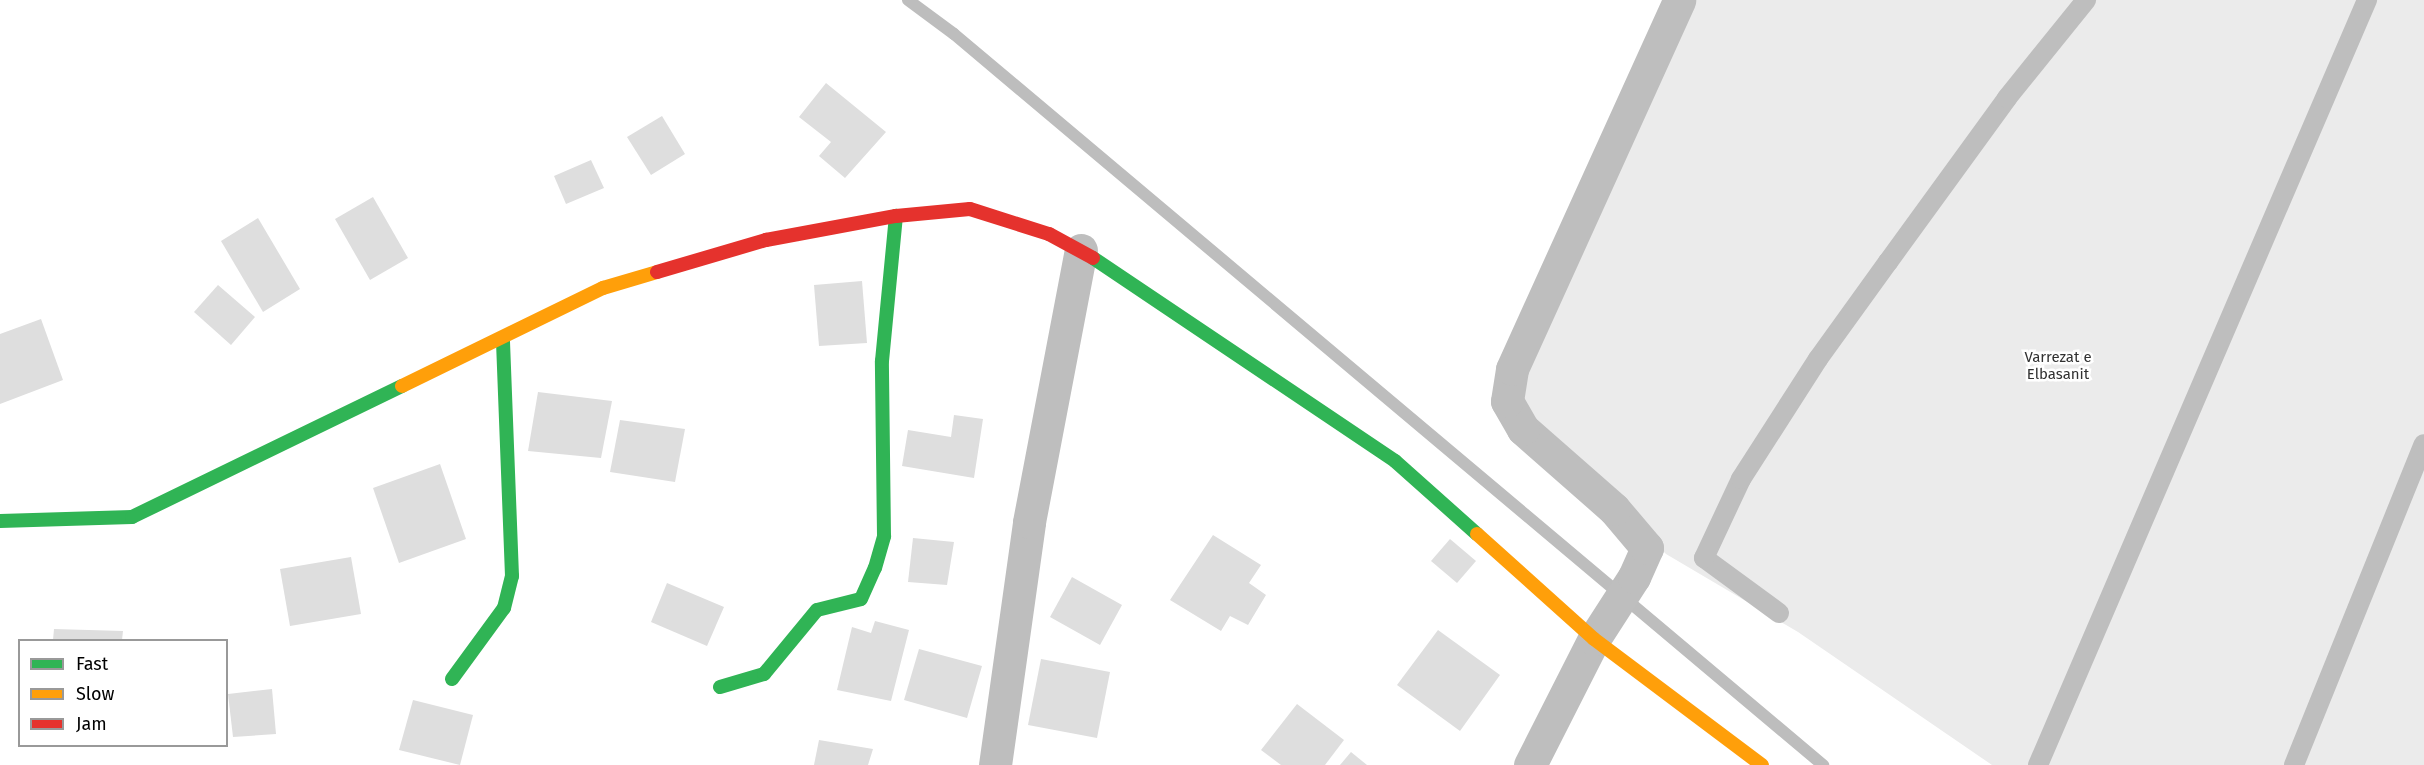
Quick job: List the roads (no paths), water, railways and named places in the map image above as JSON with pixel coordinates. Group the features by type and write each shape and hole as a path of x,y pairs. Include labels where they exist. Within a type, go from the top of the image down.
{"street":[{"path":"1530,765 1601,627 1634,577 1647,548 1614,509 1523,429 1507,401 1512,369 1679,0"},
{"path":"0,521 132,517 503,339 603,288 766,240 896,216 969,209 1049,234 1081,250 1395,461 1601,627 1762,765"},
{"path":"720,687 764,674 817,610 861,599 875,568 884,536 882,361 896,216"},
{"path":"995,765 1029,522 1081,250"},
{"path":"452,679 504,608 512,576 503,339"}],"lane":[{"path":"1779,613 1704,558 1741,479 1818,359 2007,98 2086,0"},
{"path":"2038,765 2367,0"},
{"path":"2295,765 2424,444"}],"waterway":[{"path":"908,0 954,34 1823,765"}],"park label":[{"name":"Varrezat e Elbasanit","path":"2058,366"}]}
